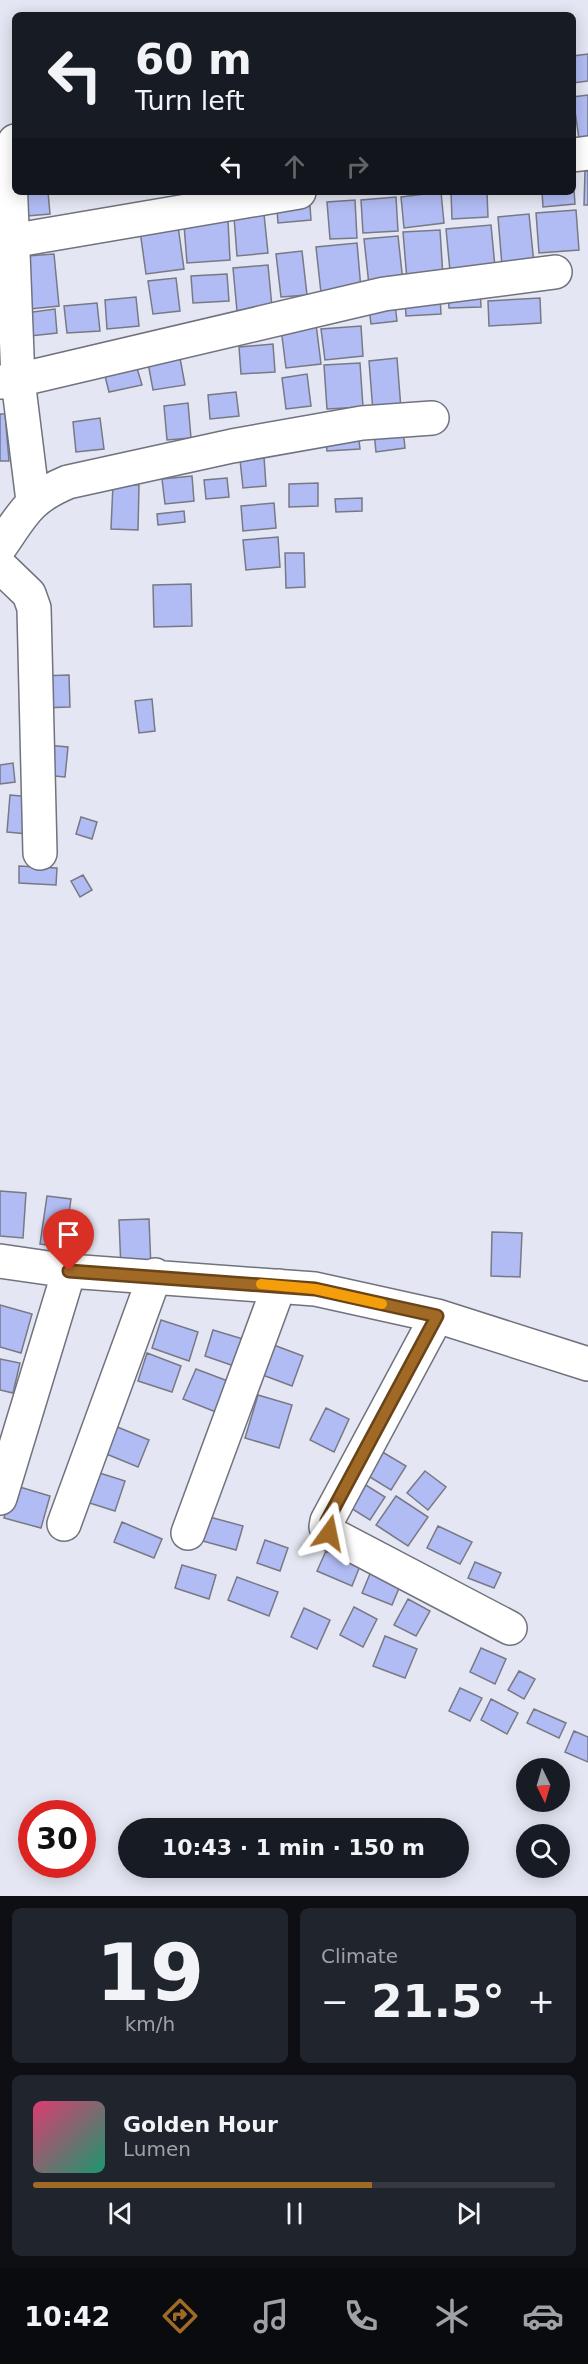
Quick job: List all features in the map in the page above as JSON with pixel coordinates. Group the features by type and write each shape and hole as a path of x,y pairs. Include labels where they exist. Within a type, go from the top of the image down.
{"street":[{"path":"12,146 9,152 11,241 9,381 33,501"},
{"path":"11,241 281,195"},
{"path":"9,381 384,294 555,272"},
{"path":"0,548 33,501 50,489 68,482 232,446 362,423 432,418"},
{"path":"0,566 33,600 40,853"},
{"path":"0,1261 69,1271 155,1275 315,1289 437,1316 588,1364"},
{"path":"0,1498 69,1271"},
{"path":"64,1524 155,1275"},
{"path":"188,1533 279,1286"},
{"path":"437,1316 327,1521 326,1527 329,1533 510,1628"}],"building":[{"path":"588,54 588,81 576,83 576,56"},
{"path":"588,95 588,138 579,139 576,97"},
{"path":"585,171 588,171 588,205 584,205"},
{"path":"13,195 48,195 50,214 15,217"},
{"path":"441,195 444,223 404,228 401,197"},
{"path":"451,195 487,195 488,217 452,219"},
{"path":"542,195 574,195 575,204 543,207"},
{"path":"396,197 398,231 363,233 361,200"},
{"path":"355,200 357,238 330,239 327,202"},
{"path":"310,206 311,220 278,223 277,210"},
{"path":"576,210 579,250 539,253 536,213"},
{"path":"264,214 268,253 237,256 234,217"},
{"path":"529,214 534,264 502,266 498,217"},
{"path":"228,221 230,260 187,263 184,225"},
{"path":"491,225 495,267 450,271 446,229"},
{"path":"178,226 184,269 146,274 140,231"},
{"path":"440,230 443,277 407,280 403,232"},
{"path":"398,236 403,282 369,285 364,239"},
{"path":"357,243 361,289 321,293 316,247"},
{"path":"302,251 307,295 281,297 276,254"},
{"path":"54,254 59,306 20,310 14,257"},
{"path":"268,265 272,307 237,311 233,268"},
{"path":"227,274 229,301 193,303 191,276"},
{"path":"176,278 180,311 153,314 148,281"},
{"path":"480,289 481,307 449,308 448,290"},
{"path":"440,296 441,314 406,316 405,299"},
{"path":"136,297 139,326 107,329 105,300"},
{"path":"540,298 541,323 489,326 488,301"},
{"path":"97,303 100,331 67,333 64,306"},
{"path":"395,305 397,321 371,324 369,308"},
{"path":"55,309 57,333 21,337 18,314"},
{"path":"315,316 321,364 286,368 280,321"},
{"path":"361,326 363,356 325,360 321,329"},
{"path":"273,344 275,372 241,374 239,347"},
{"path":"180,358 185,385 153,390 148,363"},
{"path":"397,358 401,409 373,412 369,361"},
{"path":"360,363 363,407 327,409 324,365"},
{"path":"137,368 142,385 109,392 105,376"},
{"path":"307,374 311,406 286,409 282,378"},
{"path":"236,392 239,416 210,419 208,395"},
{"path":"188,403 191,438 167,440 164,406"},
{"path":"0,414 5,414 9,461 0,461"},
{"path":"100,418 104,449 76,452 73,422"},
{"path":"403,429 405,448 376,452 374,432"},
{"path":"358,431 360,449 327,451 325,434"},
{"path":"264,457 266,486 243,488 240,460"},
{"path":"192,476 194,501 165,504 162,479"},
{"path":"227,478 229,497 206,499 204,480"},
{"path":"318,483 318,506 289,507 289,484"},
{"path":"113,484 139,485 138,530 111,529"},
{"path":"362,498 362,511 336,512 335,499"},
{"path":"274,503 276,528 243,531 241,506"},
{"path":"184,511 185,522 158,525 157,514"},
{"path":"278,537 280,567 246,570 243,540"},
{"path":"285,553 304,553 305,587 286,588"},
{"path":"191,584 192,626 154,627 153,585"},
{"path":"69,675 70,707 39,708 39,676"},
{"path":"152,699 155,731 139,733 135,701"},
{"path":"46,745 68,747 65,777 43,775"},
{"path":"13,763 15,782 0,784 0,765"},
{"path":"10,795 31,797 28,834 7,832"},
{"path":"81,817 97,822 92,839 76,834"},
{"path":"19,866 57,868 56,885 19,883"},
{"path":"83,875 92,890 80,897 71,881"},
{"path":"0,1191 26,1193 23,1238 0,1236"},
{"path":"47,1196 71,1199 64,1247 40,1244"},
{"path":"149,1219 151,1268 121,1269 119,1220"},
{"path":"492,1232 522,1233 520,1277 491,1276"},
{"path":"0,1305 32,1314 21,1353 0,1347"},
{"path":"161,1320 198,1332 189,1361 152,1348"},
{"path":"213,1330 243,1339 234,1366 205,1356"},
{"path":"271,1344 303,1356 292,1386 260,1374"},
{"path":"147,1353 181,1366 172,1392 138,1381"},
{"path":"0,1359 20,1363 13,1393 0,1390"},
{"path":"196,1369 233,1383 221,1414 183,1399"},
{"path":"258,1395 292,1405 279,1448 245,1438"},
{"path":"326,1408 349,1419 334,1452 310,1440"},
{"path":"115,1426 149,1440 138,1467 104,1453"},
{"path":"379,1450 406,1466 391,1490 365,1474"},
{"path":"90,1470 125,1481 115,1511 80,1500"},
{"path":"425,1471 446,1487 428,1510 407,1493"},
{"path":"361,1482 385,1497 370,1520 346,1505"},
{"path":"13,1485 50,1496 41,1528 4,1518"},
{"path":"396,1496 428,1517 408,1546 376,1525"},
{"path":"206,1516 243,1526 236,1550 199,1540"},
{"path":"122,1522 162,1539 154,1558 114,1542"},
{"path":"438,1526 472,1542 460,1564 427,1548"},
{"path":"265,1540 288,1548 280,1571 257,1563"},
{"path":"326,1551 360,1566 352,1586 317,1571"},
{"path":"475,1562 501,1573 494,1588 468,1578"},
{"path":"182,1565 216,1575 209,1599 175,1588"},
{"path":"372,1569 402,1581 392,1605 362,1593"},
{"path":"237,1577 278,1592 269,1616 228,1600"},
{"path":"408,1599 430,1611 416,1636 394,1625"},
{"path":"354,1607 377,1619 363,1647 340,1635"},
{"path":"304,1608 330,1620 317,1649 291,1637"},
{"path":"385,1636 417,1649 405,1678 373,1666"},
{"path":"481,1648 506,1659 495,1684 470,1672"},
{"path":"519,1671 535,1679 524,1699 508,1690"},
{"path":"460,1688 482,1698 470,1721 449,1711"},
{"path":"491,1699 518,1713 507,1734 481,1720"},
{"path":"534,1709 566,1723 559,1738 527,1723"},
{"path":"574,1731 588,1737 588,1762 565,1752"}],"slow traffic":[{"path":"261,1284 315,1289 382,1304"}],"route":[{"path":"69,1271 155,1275 315,1289 437,1316 327,1521 326,1527 329,1533"}]}
